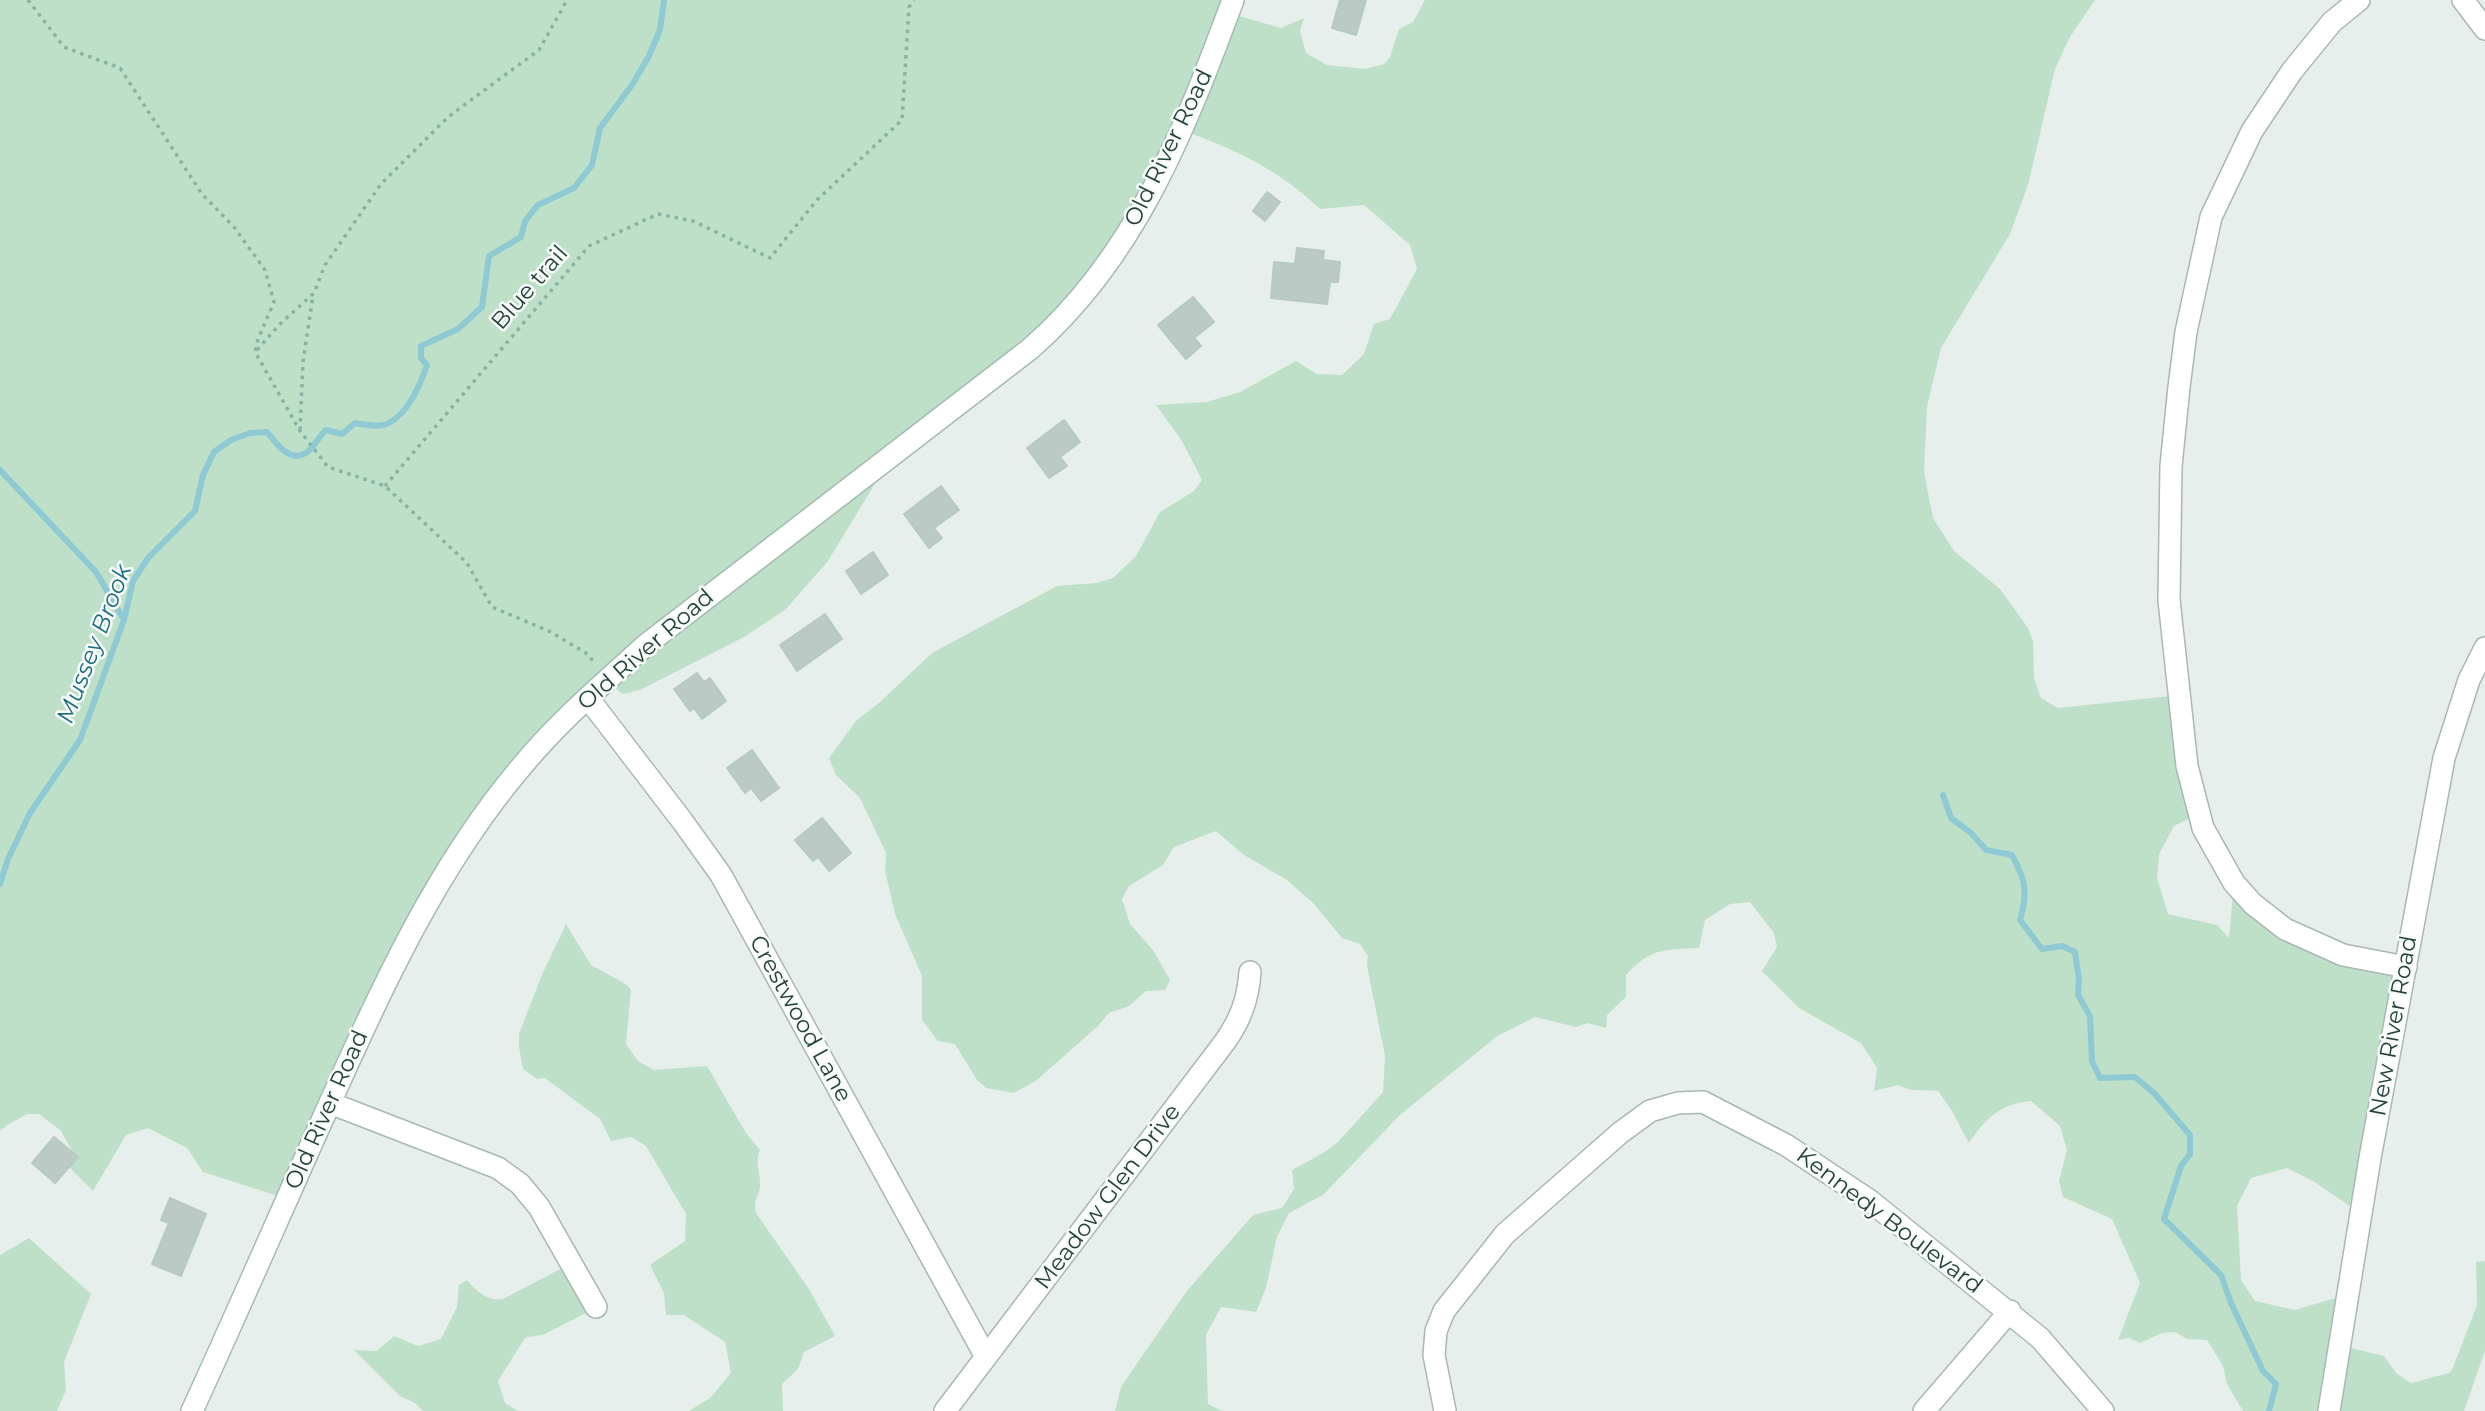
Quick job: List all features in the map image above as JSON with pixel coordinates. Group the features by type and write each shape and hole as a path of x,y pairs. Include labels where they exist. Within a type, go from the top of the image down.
{"street":[{"name":"Old River Road","path":"192,1411 330,1103 405,945 461,849 523,764 588,698 647,644 1030,349 1072,309 1110,262 1161,176 1202,84 1233,0"},
{"path":"2359,0 2332,22 2292,71 2252,131 2211,217 2186,332 2179,387 2171,466 2169,600 2187,766 2203,828 2234,883 2253,904 2285,929 2343,955 2406,967"},
{"path":"2463,0 2485,29"},
{"name":"New River Road","path":"2329,1411 2370,1158 2444,758 2469,680 2485,648"},
{"name":"Crestwood Lane","path":"588,698 721,875 986,1357"},
{"name":"Meadow Glen Drive","path":"945,1411 1224,1044 1244,1010 1250,972"},
{"name":"Kennedy Boulevard","path":"1445,1411 1434,1355 1436,1331 1444,1311 1505,1234 1620,1133 1650,1111 1678,1103 1703,1102 1786,1145 1869,1200 2010,1311 2040,1338 2103,1411"},
{"path":"330,1103 498,1168 520,1184 539,1207 596,1307"},
{"path":"1924,1411 2010,1311"}],"path":[{"path":"28,0 64,47 120,68 202,194 234,227 265,270 274,302 255,352 302,433 328,467 385,486 467,563 492,607 551,632 589,655 607,680"},
{"path":"302,433 303,362 314,293 325,265 381,184 448,117 539,50 567,0"},
{"name":"Blue trail","path":"385,486 589,246 658,214 694,220 770,258 817,200 902,120 909,7 914,0"},
{"path":"255,352 280,324 314,293"}],"green space":[{"path":"0,0 1235,0 1235,15 1281,28 1304,18 1300,31 1306,53 1327,65 1366,69 1384,64 1390,57 1399,29 1413,22 1425,0 2095,0 2070,37 2055,69 2028,185 2010,234 1941,348 1927,407 1924,472 1933,518 1954,551 2000,589 2028,628 2033,641 2034,678 2041,698 2058,708 2171,696 2194,816 2174,826 2159,854 2157,878 2168,914 2217,925 2229,938 2234,883 2285,929 2406,967 2357,1211 2313,1181 2287,1168 2251,1178 2237,1206 2241,1280 2255,1301 2295,1310 2342,1296 2334,1344 2384,1356 2396,1373 2411,1383 2452,1370 2477,1305 2476,1262 2485,1261 2485,1351 2464,1411 2243,1411 2227,1384 2223,1366 2207,1340 2187,1339 2175,1332 2162,1333 2140,1343 2129,1338 2118,1340 2140,1283 2112,1219 2063,1197 2059,1181 2067,1150 2060,1126 2031,1101 2020,1103 1995,1114 1969,1143 1938,1091 1913,1090 1898,1085 1874,1091 1877,1068 1861,1043 1799,1008 1762,971 1777,947 1774,933 1750,902 1730,904 1705,920 1699,948 1659,952 1635,966 1626,975 1626,997 1607,1015 1606,1028 1587,1023 1576,1027 1535,1017 1496,1037 1400,1115 1323,1195 1289,1213 1277,1237 1266,1288 1256,1312 1221,1307 1206,1335 1208,1404 1222,1411 1115,1411 1121,1387 1186,1292 1253,1215 1282,1208 1294,1189 1292,1170 1338,1142 1383,1092 1385,1056 1367,966 1368,956 1360,944 1342,938 1314,904 1287,880 1244,855 1216,831 1174,847 1163,865 1129,886 1122,899 1130,924 1153,950 1170,980 1165,990 1146,991 1129,1006 1109,1013 1037,1080 1014,1093 986,1088 977,1080 955,1044 938,1041 922,1020 922,976 895,914 885,871 886,853 860,798 836,775 829,758 856,721 932,653 1057,586 1096,583 1113,578 1136,556 1160,512 1194,491 1202,480 1182,441 1156,405 1207,402 1240,392 1296,361 1317,374 1342,375 1364,354 1374,324 1390,319 1417,269 1410,245 1364,205 1320,209 1289,183 1256,162 1184,131 1098,274 879,477 828,561 785,610 744,637 640,690 622,694 607,680 509,773 281,1197 203,1172 187,1148 148,1128 126,1135 93,1191 68,1166 71,1149 61,1131 39,1114 27,1114 0,1131"},
{"path":"566,924 591,965 631,989 626,1044 638,1061 654,1070 707,1066 746,1133 760,1150 760,1185 755,1203 756,1213 809,1289 835,1336 804,1352 798,1369 782,1384 783,1411 689,1411 710,1398 731,1373 725,1342 684,1315 666,1315 664,1293 650,1265 685,1241 686,1214 646,1146 631,1137 611,1141 600,1119 545,1078 537,1079 523,1069 519,1034 541,977"},
{"path":"29,1238 91,1294 64,1362 66,1390 57,1411 0,1411 0,1255"},
{"path":"564,1267 586,1313 545,1334 525,1338 498,1381 505,1403 518,1411 423,1411 415,1403 400,1396 354,1350 377,1351 394,1336 418,1346 441,1339 457,1307 459,1285 467,1280 487,1297 503,1299"}],"building":[{"path":"1340,0 1366,0 1356,35 1332,28"},
{"path":"1267,192 1280,202 1265,221 1253,211"},
{"path":"1297,248 1324,251 1323,260 1340,262 1338,282 1330,282 1327,304 1271,298 1274,262 1295,264"},
{"path":"1193,297 1214,322 1194,338 1201,346 1186,359 1158,325"},
{"path":"1064,420 1080,442 1060,457 1067,466 1049,478 1027,448"},
{"path":"941,486 959,510 934,528 942,538 929,548 904,514"},
{"path":"873,552 888,575 861,594 846,571"},
{"path":"825,614 842,639 797,671 780,645"},
{"path":"697,673 704,682 710,678 726,701 702,719 694,708 690,711 674,689"},
{"path":"752,750 779,788 761,801 751,788 745,793 727,768"},
{"path":"822,818 851,853 829,871 818,857 813,861 795,840"},
{"path":"54,1137 78,1157 55,1183 32,1163"},
{"path":"170,1198 206,1214 181,1276 152,1264 169,1223 161,1220"}],"waterway":[{"name":"Mussey Brook","path":"0,884 8,859 30,813 80,740 124,620 133,581 148,558 195,511 203,475 214,452 231,440 250,433 267,432 289,454 300,455 309,451 326,430 342,434 355,423 385,425 402,412 417,389 427,365 421,358 421,346 458,329 482,307 489,256 521,237 525,221 538,205 574,188 592,165 600,128 632,85 649,56 660,30 664,0"},
{"path":"0,470 96,572 124,620"},
{"path":"1943,795 1951,818 1971,833 1986,850 2012,855 2024,887 2020,920 2042,949 2062,946 2075,952 2079,979 2078,995 2090,1016 2092,1061 2100,1078 2135,1077 2155,1094 2190,1135 2190,1154 2181,1166 2164,1219 2221,1275 2263,1371 2276,1384 2269,1411"}]}
